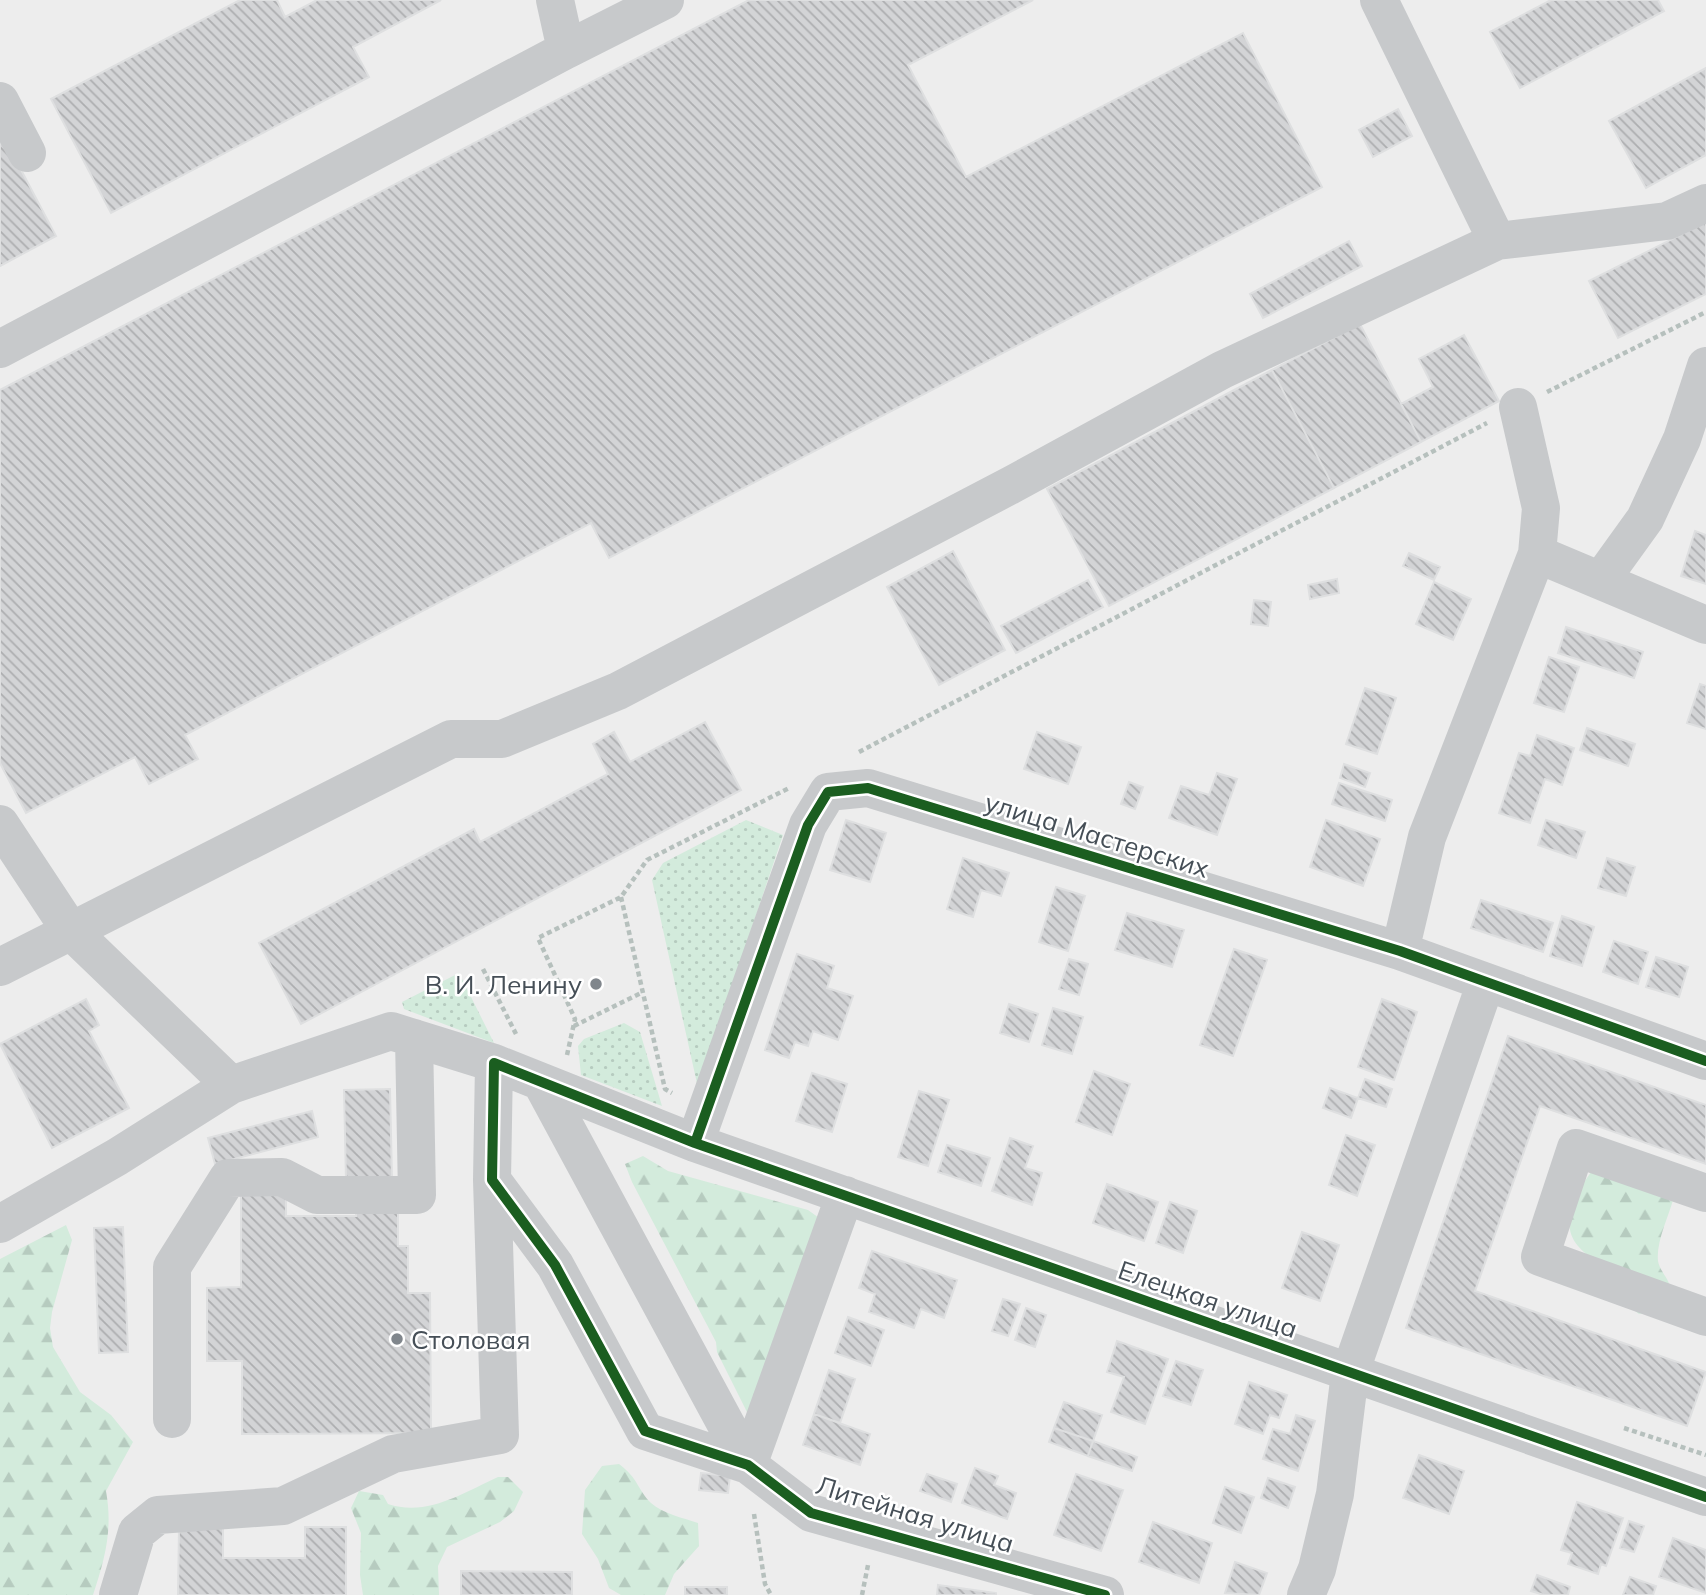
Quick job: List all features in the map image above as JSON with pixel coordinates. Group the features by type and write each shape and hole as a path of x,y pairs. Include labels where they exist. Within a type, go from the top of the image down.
{"street":[{"path":"555,0 566,50"},
{"path":"0,349 665,0"},
{"path":"1379,0 1497,242"},
{"path":"0,101 27,153"},
{"path":"0,968 70,930 451,739 502,739 618,691 1013,484 1222,369 1497,242 1667,221 1706,203"},
{"path":"1601,580 1645,519 1682,439 1706,366"},
{"path":"1400,951 1427,837 1537,554 1541,508 1518,407"},
{"path":"1537,554 1706,625"},
{"name":"улица Мастерских","path":"701,1127 808,825 828,792 868,788 1400,951 1706,1061"},
{"path":"0,824 70,930 231,1085"},
{"path":"1306,1595 1317,1569 1335,1494 1350,1373 1486,982"},
{"name":"Елецкая улица","path":"0,1224 117,1157 231,1085 391,1031 494,1063 550,1085 701,1127 845,1195 1706,1497"},
{"path":"172,1419 172,1267 228,1178 282,1177 317,1195 417,1195 414,1038"},
{"path":"118,1595 137,1532 158,1515 283,1506 393,1454 500,1435 492,1180 494,1063"},
{"path":"550,1085 748,1465"},
{"path":"1706,1193 1576,1148 1540,1257 1706,1317"},
{"name":"Литейная улица","path":"492,1180 555,1265 645,1431 748,1465 811,1513 1105,1595"},
{"path":"748,1465 845,1195"}],"path":[{"path":"853,755 1518,407 1706,312"},
{"path":"550,1085 575,1019 538,938 621,897 647,860 792,786"},
{"path":"621,897 665,1090 701,1127"},
{"path":"483,970 550,1085"},
{"path":"573,1026 641,993"},
{"path":"1613,1424 1706,1455"},
{"path":"748,1465 765,1584 771,1595"}],"green space":[{"path":"746,820 783,835 698,1088 652,880 663,863"},
{"path":"459,973 494,1043 404,1009 402,1002"},
{"path":"624,1023 640,1032 662,1106 581,1075 578,1046 584,1039"},
{"path":"643,1156 668,1171 808,1210 822,1220 750,1418 717,1352 716,1342 632,1182 625,1164"},
{"path":"1591,1172 1673,1200 1658,1254 1659,1265 1671,1291 1653,1311 1639,1314 1634,1310 1607,1271 1581,1250 1572,1237 1572,1208"},
{"path":"66,1225 72,1240 52,1312 50,1328 53,1347 80,1392 111,1415 133,1442 106,1491 109,1518 107,1544 93,1595 0,1595 0,1259"},
{"path":"619,1464 656,1507 698,1523 699,1546 674,1574 665,1595 621,1595 609,1588 598,1559 582,1534 585,1490 602,1466"},
{"path":"498,1477 508,1477 523,1492 514,1511 500,1522 447,1547 438,1566 439,1595 363,1595 360,1575 361,1533 351,1508 359,1491 383,1495 388,1504 417,1508 458,1496"}],"building":[{"path":"240,0 277,0 285,17 317,0 441,0 353,47 369,77 111,213 51,99"},
{"path":"749,0 1033,0 908,65 966,177 1243,33 1322,187 609,558 591,523 185,735 198,759 149,784 135,757 26,813 0,763 0,390"},
{"path":"1551,0 1658,0 1664,11 1520,88 1490,32"},
{"path":"1706,68 1706,155 1646,188 1609,121"},
{"path":"1398,109 1412,136 1373,157 1359,130"},
{"path":"0,130 56,236 0,266"},
{"path":"1706,222 1706,294 1618,338 1589,281"},
{"path":"1349,241 1362,266 1263,318 1250,294"},
{"path":"1360,324 1421,442 1334,488 1272,370"},
{"path":"1464,335 1499,401 1421,442 1401,404 1433,387 1419,359"},
{"path":"1272,370 1334,488 1109,606 1047,489"},
{"path":"1695,531 1706,535 1706,584 1681,576"},
{"path":"953,551 1005,650 939,685 887,587"},
{"path":"1409,553 1440,567 1434,580 1403,566"},
{"path":"1337,579 1339,593 1310,599 1308,585"},
{"path":"1088,580 1103,607 1016,653 1001,626"},
{"path":"1434,582 1471,599 1453,640 1416,624"},
{"path":"1254,600 1271,602 1268,626 1251,624"},
{"path":"1566,627 1643,652 1634,678 1558,653"},
{"path":"1549,657 1579,667 1564,712 1534,703"},
{"path":"1700,684 1706,686 1706,729 1687,723"},
{"path":"1365,688 1396,698 1377,754 1346,744"},
{"path":"705,722 741,790 301,1024 259,943 474,829 480,842 608,774 593,744 614,732 630,762"},
{"path":"1587,728 1635,744 1628,766 1580,750"},
{"path":"1037,732 1081,747 1068,784 1024,769"},
{"path":"1537,735 1574,748 1562,785 1545,779 1530,823 1499,813 1519,753 1530,756"},
{"path":"1344,764 1370,773 1365,787 1340,778"},
{"path":"1217,773 1237,779 1217,835 1169,818 1181,786 1209,795"},
{"path":"1129,782 1143,787 1135,809 1121,804"},
{"path":"1339,783 1392,800 1385,821 1332,804"},
{"path":"846,820 886,833 870,882 830,870"},
{"path":"1326,820 1380,839 1363,886 1310,867"},
{"path":"1546,820 1585,832 1576,858 1538,845"},
{"path":"963,858 1009,873 1001,896 981,890 973,917 947,909"},
{"path":"1607,858 1635,867 1626,896 1598,888"},
{"path":"1056,887 1085,896 1068,951 1039,942"},
{"path":"1481,900 1553,923 1543,952 1471,928"},
{"path":"1127,913 1184,930 1172,967 1115,950"},
{"path":"1562,916 1594,927 1582,966 1550,956"},
{"path":"1614,941 1648,952 1638,984 1603,972"},
{"path":"1234,949 1267,960 1233,1056 1200,1045"},
{"path":"797,954 834,966 827,988 853,996 838,1040 813,1031 808,1046 795,1042 789,1058 765,1050"},
{"path":"1656,957 1688,967 1679,997 1646,987"},
{"path":"1069,959 1088,964 1079,995 1059,989"},
{"path":"86,999 99,1025 89,1031 129,1108 52,1148 0,1044"},
{"path":"1382,999 1417,1012 1394,1080 1358,1067"},
{"path":"1009,1004 1038,1014 1029,1042 1000,1033"},
{"path":"1053,1008 1083,1017 1072,1054 1042,1045"},
{"path":"1508,1036 1706,1105 1706,1164 1540,1106 1475,1291 1706,1372 1687,1426 1406,1328"},
{"path":"1094,1071 1130,1084 1112,1135 1076,1122"},
{"path":"812,1073 847,1084 832,1132 796,1121"},
{"path":"1365,1079 1392,1089 1386,1107 1358,1098"},
{"path":"1330,1088 1358,1098 1351,1118 1323,1108"},
{"path":"390,1089 392,1179 346,1180 344,1090"},
{"path":"919,1091 949,1100 928,1166 898,1157"},
{"path":"312,1111 318,1137 215,1164 208,1138"},
{"path":"1346,1135 1375,1145 1357,1196 1329,1185"},
{"path":"1010,1138 1033,1146 1025,1168 1042,1173 1032,1205 992,1191"},
{"path":"947,1145 990,1158 981,1186 938,1172"},
{"path":"1107,1184 1158,1202 1144,1241 1093,1223"},
{"path":"241,1191 286,1191 286,1216 356,1216 356,1205 398,1205 398,1246 408,1246 408,1293 430,1293 431,1433 242,1434 242,1361 207,1361 207,1288 241,1287"},
{"path":"1170,1202 1197,1211 1183,1253 1156,1243"},
{"path":"123,1227 128,1352 99,1353 94,1228"},
{"path":"1302,1232 1339,1245 1320,1301 1282,1288"},
{"path":"872,1251 957,1280 944,1318 921,1309 914,1328 869,1312 875,1294 859,1288"},
{"path":"1003,1299 1020,1304 1008,1336 992,1331"},
{"path":"1026,1308 1046,1315 1035,1347 1015,1340"},
{"path":"848,1317 884,1330 871,1366 835,1353"},
{"path":"1117,1341 1168,1359 1145,1424 1111,1412 1124,1377 1107,1372"},
{"path":"1176,1361 1203,1370 1191,1405 1163,1396"},
{"path":"829,1370 855,1379 840,1423 814,1414"},
{"path":"1249,1382 1287,1395 1279,1418 1270,1415 1263,1434 1235,1424"},
{"path":"1064,1402 1102,1415 1093,1441 1054,1428"},
{"path":"814,1414 870,1434 860,1465 803,1445"},
{"path":"1296,1415 1315,1421 1298,1471 1263,1459 1273,1429 1290,1434"},
{"path":"1054,1428 1093,1441 1088,1456 1049,1442"},
{"path":"1093,1441 1137,1457 1132,1471 1088,1456"},
{"path":"1419,1455 1464,1471 1449,1514 1403,1498"},
{"path":"975,1468 998,1476 994,1485 1016,1493 1007,1519 962,1503"},
{"path":"701,1473 730,1476 728,1493 699,1490"},
{"path":"927,1474 957,1484 951,1502 920,1491"},
{"path":"1076,1474 1123,1490 1101,1551 1054,1535"},
{"path":"1268,1478 1295,1487 1288,1508 1261,1498"},
{"path":"1225,1487 1254,1497 1241,1533 1213,1523"},
{"path":"1577,1502 1623,1518 1606,1566 1601,1564 1598,1574 1568,1564 1572,1553 1561,1550"},
{"path":"1629,1521 1644,1526 1634,1552 1620,1548"},
{"path":"1153,1522 1212,1543 1199,1583 1139,1562"},
{"path":"179,1527 223,1527 223,1558 305,1558 305,1527 346,1527 346,1595 178,1595"},
{"path":"1673,1538 1706,1550 1706,1593 1659,1577"},
{"path":"1235,1562 1267,1573 1259,1595 1225,1593"},
{"path":"461,1571 572,1572 572,1595 461,1595"},
{"path":"1537,1575 1570,1587 1568,1595 1544,1595 1531,1591"},
{"path":"1630,1577 1656,1586 1653,1595 1623,1595"},
{"path":"938,1585 996,1593 996,1595 937,1595"},
{"path":"685,1587 727,1587 727,1595 685,1595"}],"cycle path":[{"path":"695,1143 808,825 828,792 868,788 1400,951 1706,1061"},
{"path":"1105,1595 811,1513 748,1465 645,1431 555,1265 492,1180 494,1063 695,1143 1706,1497"}],"place":[{"name":"В. И. Ленину","path":"596,984"},
{"name":"Столовая","path":"397,1339"}]}
